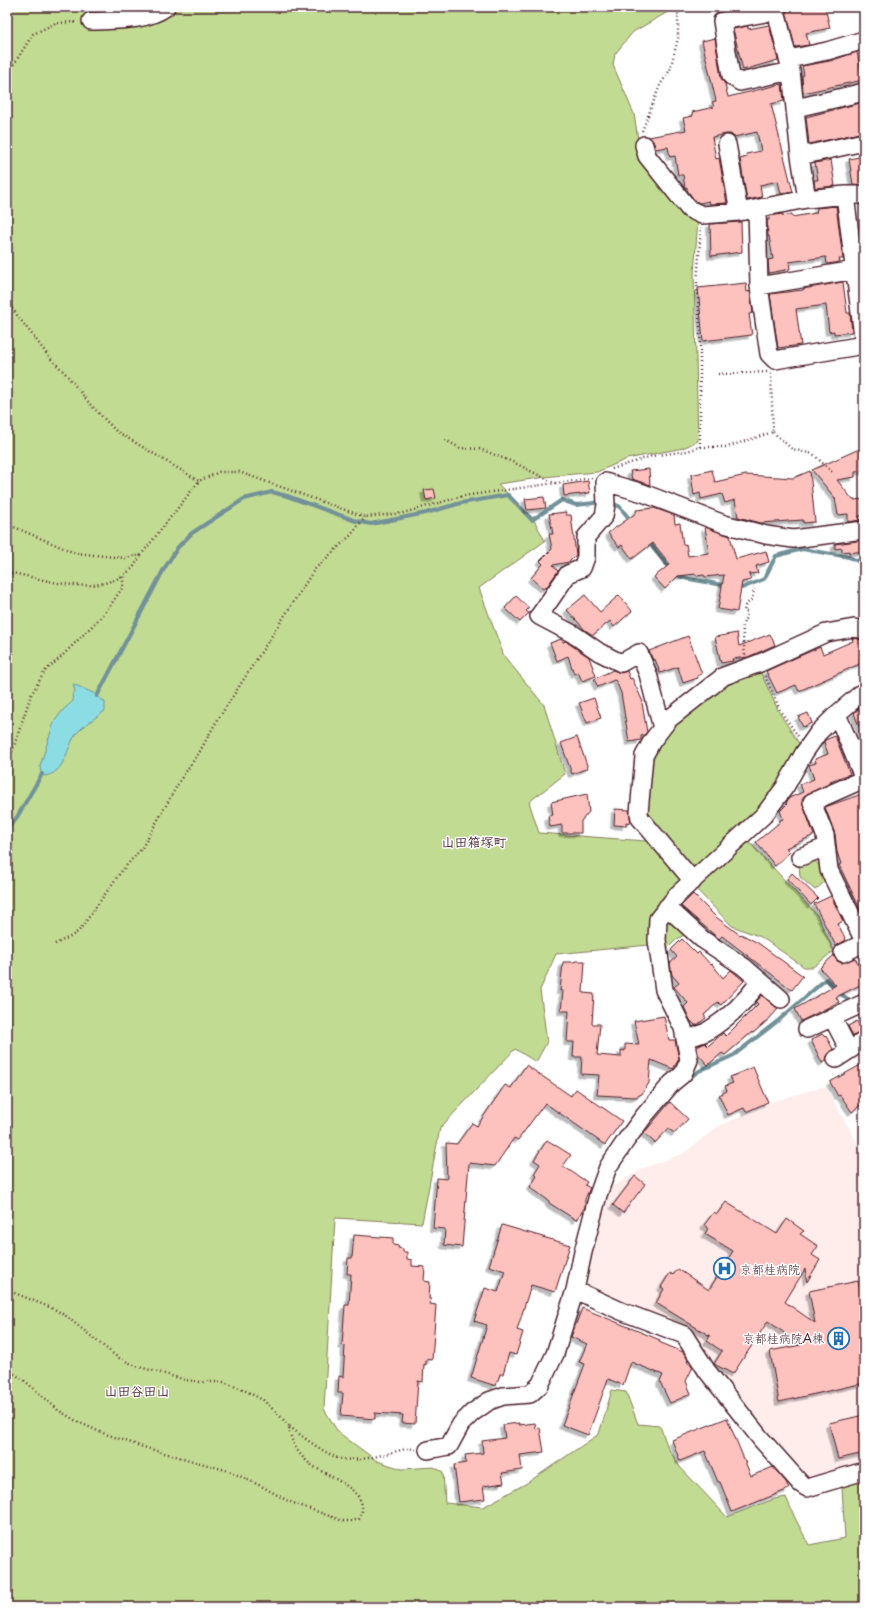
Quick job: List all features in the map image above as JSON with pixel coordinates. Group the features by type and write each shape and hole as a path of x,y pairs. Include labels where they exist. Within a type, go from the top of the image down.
{"street":[{"path":"91,21 135,19 162,10 166,7"},
{"path":"807,199 800,156 796,108 790,65 776,9 722,22 731,76 740,82 790,65 827,51 864,40"},
{"path":"796,108 864,92"},
{"path":"800,156 864,142"},
{"path":"727,144 739,212"},
{"path":"644,145 647,156 689,208 702,215 739,212 807,199 844,195 864,195"},
{"path":"757,209 759,286 769,354 775,360 864,345 844,195"},
{"path":"759,286 855,270"},
{"path":"662,728 648,674 639,653 621,663 600,652 573,634 539,616 568,574 582,568 586,557 586,537 604,516 604,490 643,493 724,524 766,535 793,539 864,530"},
{"path":"693,881 640,818 639,813 644,756 652,741 669,718 724,676 826,633 854,628 864,630"},
{"path":"428,1450 449,1446 461,1424 472,1413 490,1401 503,1396 530,1394 540,1385 554,1354 575,1290 598,1195 608,1168 626,1139 644,1116 672,1082 684,1074 689,1060 683,1028 664,990 657,940 658,919 666,907 764,815 785,787 818,733 837,714 864,691"},
{"path":"837,714 864,778 812,802 825,835 829,870 864,942 843,953"},
{"path":"800,857 826,847"},
{"path":"666,907 702,939 744,967 781,999"},
{"path":"685,1039 705,1032 727,1016 751,994 760,981"},
{"path":"807,1029 864,1003"},
{"path":"832,1017 849,1051"},
{"path":"575,1290 621,1311 684,1335 707,1371 761,1439 801,1484 807,1488 864,1471"}],"path":[{"path":"644,145 640,135 660,85 670,70 678,38 678,7"},
{"path":"7,75 33,34 56,22 91,21"},
{"path":"700,447 700,331 697,284 702,215"},
{"path":"7,302 50,358 116,431 199,481"},
{"path":"769,354 773,432 792,449 813,454 832,472"},
{"path":"718,374 771,372"},
{"path":"604,490 602,472 652,456 687,451 700,447 727,447 773,432"},
{"path":"445,440 460,448 480,449 508,460 554,483"},
{"path":"7,572 68,585 90,586 111,582 123,576 133,568 141,555 199,481 220,472 239,472 365,519 403,513 463,496 589,478 604,490"},
{"path":"55,944 79,931 120,873 142,848 182,777 199,753 215,724 232,700 314,570 365,519"},
{"path":"7,524 75,554 125,558 141,555"},
{"path":"7,767 31,695 45,671 105,613 123,586 123,576"},
{"path":"754,589 752,599 745,606 744,610 748,615 744,622 743,630 753,665 781,712 807,749"},
{"path":"7,1290 54,1309 66,1316 117,1358 136,1366 186,1380 200,1382 222,1382 242,1389 263,1400 289,1426 321,1449 341,1459 361,1459 383,1455 404,1448 428,1450"},
{"path":"7,1371 10,1371 25,1381 58,1410 78,1422 100,1432 143,1447 229,1471 264,1486 288,1501 343,1521 359,1519 362,1513 362,1504 356,1494 345,1484 309,1463 299,1453 289,1437 289,1426"}],"shaded area":[{"name":"京都桂病院","path":"825,1086 864,1155 864,1465 814,1479 803,1475 767,1437 690,1335 583,1291 606,1190 642,1169 684,1153 717,1127 774,1101"}],"green space":[{"path":"7,7 673,7 673,9 633,32 615,54 613,65 634,114 641,158 688,219 698,219 694,274 698,441 683,448 627,459 597,472 553,476 498,484 533,518 545,541 479,588 504,656 544,705 565,774 529,802 539,833 646,841 683,880 651,919 649,945 556,954 540,990 547,1042 536,1062 515,1049 440,1128 422,1223 335,1218 324,1409 338,1432 377,1461 402,1469 434,1467 443,1472 445,1503 483,1507 527,1483 599,1434 612,1390 626,1392 638,1424 660,1426 668,1448 680,1467 727,1517 774,1499 786,1497 809,1545 845,1538 842,1488 845,1483 856,1481 863,1486 864,1607 7,1607"},
{"path":"758,667 779,712 800,745 767,801 697,869 689,870 645,817 646,772 668,725 727,679"},
{"path":"744,841 752,845 817,915 834,951 813,967 804,967 761,937 732,926 694,887"},
{"path":"811,858 822,867 828,879 815,890 800,877 799,863"},
{"path":"672,918 687,933 676,940 668,948 663,948 664,923"}],"water":[{"path":"73,684 93,693 105,702 105,711 77,733 65,759 57,770 52,774 44,776 41,773 40,766 54,722 63,710 73,701 72,695 75,691"}],"building":[{"path":"802,7 825,7 830,28 806,33 809,45 795,47 786,11"},
{"path":"769,25 778,60 743,70 733,29 748,26 748,29"},
{"path":"715,38 721,78 725,84 728,97 782,84 784,101 771,104 793,192 781,194 778,181 760,185 762,197 747,200 740,159 747,157 746,154 761,151 757,132 734,137 731,134 726,134 712,137 716,159 719,158 727,203 710,204 709,201 700,203 695,201 687,190 687,187 685,188 683,175 678,175 675,156 670,157 668,147 655,149 654,142 649,137 686,130 683,118 693,116 692,112 714,107 712,102 716,101 702,41"},
{"path":"857,52 863,80 803,93 802,76 804,75 802,66 830,61"},
{"path":"864,102 864,132 809,144 806,117"},
{"path":"864,156 864,185 853,185 849,159"},
{"path":"831,160 835,186 815,188 814,180 818,180 815,163"},
{"path":"836,206 843,259 839,259 840,262 827,264 826,257 789,262 790,269 769,273 768,260 773,259 768,236 767,220 769,220 769,216 783,214 783,216 792,214 792,217 816,213 817,208"},
{"path":"741,222 742,252 711,256 710,224"},
{"path":"843,282 847,313 850,313 852,332 834,334 834,331 829,332 826,305 796,309 801,345 778,348 770,294 803,290"},
{"path":"746,283 747,292 750,291 753,313 749,314 752,335 703,341 698,288"},
{"path":"864,449 864,471 855,472 855,477 837,480 853,500 864,499 864,515 859,516 860,520 848,522 848,514 838,515 835,498 812,470 857,450"},
{"path":"649,469 650,485 632,479 630,471"},
{"path":"712,470 715,482 746,475 793,478 810,471 815,522 803,523 803,520 761,523 738,517 735,500 725,503 722,494 701,499 700,493 694,495 691,475"},
{"path":"588,481 590,493 564,496 563,485"},
{"path":"434,489 436,498 426,500 424,490"},
{"path":"544,497 546,508 527,510 525,499"},
{"path":"654,508 674,515 675,524 680,523 683,545 686,544 688,556 709,553 705,527 730,536 736,559 766,551 769,562 756,566 758,573 749,574 751,580 742,582 737,612 718,609 724,575 705,577 704,575 697,576 696,574 678,576 665,589 654,577 670,564 653,543 632,559 622,545 619,547 608,533 636,513 636,510"},
{"path":"566,512 566,515 571,515 576,555 569,562 553,565 558,571 546,588 545,587 543,589 531,578 543,564 540,561 552,549 549,534 553,534 549,514"},
{"path":"864,540 864,551 849,553 849,551 842,552 842,548 835,549 835,544"},
{"path":"585,595 600,612 619,595 632,611 614,627 610,621 593,635 585,630 567,610"},
{"path":"516,596 529,608 526,611 529,613 520,622 505,608"},
{"path":"737,633 739,646 770,634 775,645 748,657 732,659 733,661 721,663 715,637"},
{"path":"688,636 702,674 697,676 698,678 683,683 678,667 660,673 655,659 653,660 649,651"},
{"path":"852,638 864,640 864,662 799,691 796,685 777,693 766,671 820,647 823,654 853,641"},
{"path":"561,639 563,642 566,641 589,657 596,676 582,681 578,672 574,674 568,656 557,661 550,643"},
{"path":"613,670 621,673 627,671 630,679 632,678 643,702 647,732 641,736 641,740 629,742 621,693 616,681 614,680 598,687 594,679"},
{"path":"594,698 601,718 587,723 579,703"},
{"path":"864,705 864,737 863,737 854,713"},
{"path":"808,713 812,723 803,727 798,717"},
{"path":"835,736 850,774 830,781 831,783 804,796 802,800 803,805 814,835 786,848 790,852 775,866 756,842 783,819 780,811 787,804 786,803 789,798 803,792 800,784 814,779 809,765 816,763 815,759 828,754 824,742 825,740"},
{"path":"577,737 588,768 572,774 561,743"},
{"path":"587,794 589,812 581,821 581,833 562,833 562,825 550,827 548,816 553,815 551,802"},
{"path":"859,795 864,795 864,917 839,865 841,864 837,852 835,834 825,807"},
{"path":"615,809 629,810 631,823 626,822 626,826 614,825"},
{"path":"792,873 818,898 811,905 787,879"},
{"path":"693,894 716,917 740,935 741,934 758,943 803,976 792,990 722,936 719,939 681,906"},
{"path":"831,896 843,921 838,924 846,940 836,946 814,904"},
{"path":"682,939 697,954 699,952 711,965 712,964 723,978 731,970 744,981 721,1005 718,1002 704,1015 706,1018 697,1025 690,1020 684,1007 688,1003 674,987 679,983 672,975 670,963 677,957 671,950"},
{"path":"834,955 837,961 842,963 855,958 864,975 864,983 836,997 839,1002 801,1021 795,1009 836,985 820,968"},
{"path":"585,961 583,993 594,994 592,1024 600,1024 597,1055 621,1057 621,1050 625,1051 625,1044 639,1045 634,1021 664,1016 669,1040 675,1040 679,1059 673,1069 651,1060 649,1083 642,1094 635,1097 597,1095 599,1075 581,1074 582,1057 573,1057 574,1042 567,1042 569,1011 561,1011 563,991 560,991 563,962"},
{"path":"762,995 778,1009 753,1033 752,1032 725,1055 722,1053 708,1065 698,1054 697,1047 705,1043 708,1046 723,1033 726,1036 758,1004 756,1002"},
{"path":"857,1021 863,1031 853,1036 848,1026"},
{"path":"822,1034 825,1037 826,1036 833,1049 827,1054 826,1061 822,1063 811,1040"},
{"path":"864,1063 864,1102 852,1112 840,1095 838,1096 830,1082"},
{"path":"526,1065 571,1096 576,1089 622,1121 605,1145 545,1103 518,1140 514,1138 495,1166 469,1163 462,1247 444,1245 445,1229 433,1228 437,1178 447,1179 446,1143 457,1144 472,1123 477,1126 505,1085 511,1088"},
{"path":"753,1067 768,1102 746,1112 744,1108 728,1115 719,1095 727,1091 725,1086 733,1083 730,1077"},
{"path":"670,1102 688,1119 675,1133 668,1129 655,1143 644,1133"},
{"path":"547,1140 571,1155 563,1166 587,1182 585,1185 590,1188 585,1199 585,1207 576,1220 549,1203 549,1201 530,1187 537,1176 534,1174 540,1164 534,1160"},
{"path":"635,1176 645,1184 623,1213 613,1205"},
{"path":"726,1202 777,1234 787,1219 804,1231 800,1234 818,1246 812,1255 820,1260 807,1282 805,1269 785,1302 815,1323 809,1291 858,1281 864,1305 864,1383 779,1402 770,1351 801,1345 768,1321 733,1374 714,1364 722,1351 707,1341 710,1336 656,1303 664,1289 661,1287 670,1273 673,1275 678,1269 709,1290 733,1251 705,1234 708,1228 704,1225 714,1212 717,1214"},
{"path":"502,1225 570,1245 555,1292 531,1285 517,1330 523,1332 516,1355 509,1353 503,1374 500,1374 496,1386 471,1378 487,1325 474,1321 485,1288 498,1292 505,1271 489,1266"},
{"path":"354,1235 393,1238 393,1245 399,1246 398,1248 403,1249 403,1252 407,1252 407,1259 412,1260 412,1266 425,1267 424,1281 430,1282 430,1304 436,1305 432,1360 426,1359 426,1365 424,1364 423,1382 418,1381 415,1424 402,1423 403,1415 375,1413 375,1419 341,1416 343,1393 338,1393 339,1376 343,1377 345,1346 342,1345 345,1305 349,1305 351,1274 347,1274 348,1258 352,1258"},
{"path":"582,1308 660,1340 659,1342 683,1352 688,1360 687,1362 693,1367 686,1381 691,1394 670,1403 660,1382 663,1375 631,1362 623,1385 608,1379 588,1435 562,1425 585,1364 579,1362 587,1344 571,1337"},
{"path":"864,1415 864,1453 838,1459 829,1423"},
{"path":"727,1418 751,1476 773,1467 786,1482 789,1489 732,1512 705,1451 680,1461 672,1440"},
{"path":"519,1423 519,1425 535,1423 536,1429 540,1428 544,1452 520,1455 522,1470 502,1473 504,1483 483,1486 485,1499 459,1502 454,1465 466,1463 465,1455 483,1453 482,1441 505,1438 503,1425"}],"waterway":[{"path":"97,696 164,569 178,547 192,533 244,499 272,492 356,521 371,524 426,513 461,503 508,495 532,520 562,500 576,505 603,502"},
{"path":"609,502 619,506 632,522"},
{"path":"648,541 670,569"},
{"path":"736,587 742,588 764,579 776,556 802,549 849,557 864,564"},
{"path":"674,574 684,578 728,586"},
{"path":"7,829 17,817 42,774"},
{"path":"688,1079 699,1071 734,1055 779,1020 826,979 852,1004"},
{"path":"857,1011 864,1020"}],"place":[{"name":"京都桂病院","path":"725,1269"},
{"name":"京都桂病院A棟","path":"839,1338"}],"district":[{"name":"山田箱塚町","path":"474,841"},
{"name":"山田谷田山","path":"137,1390"}]}
